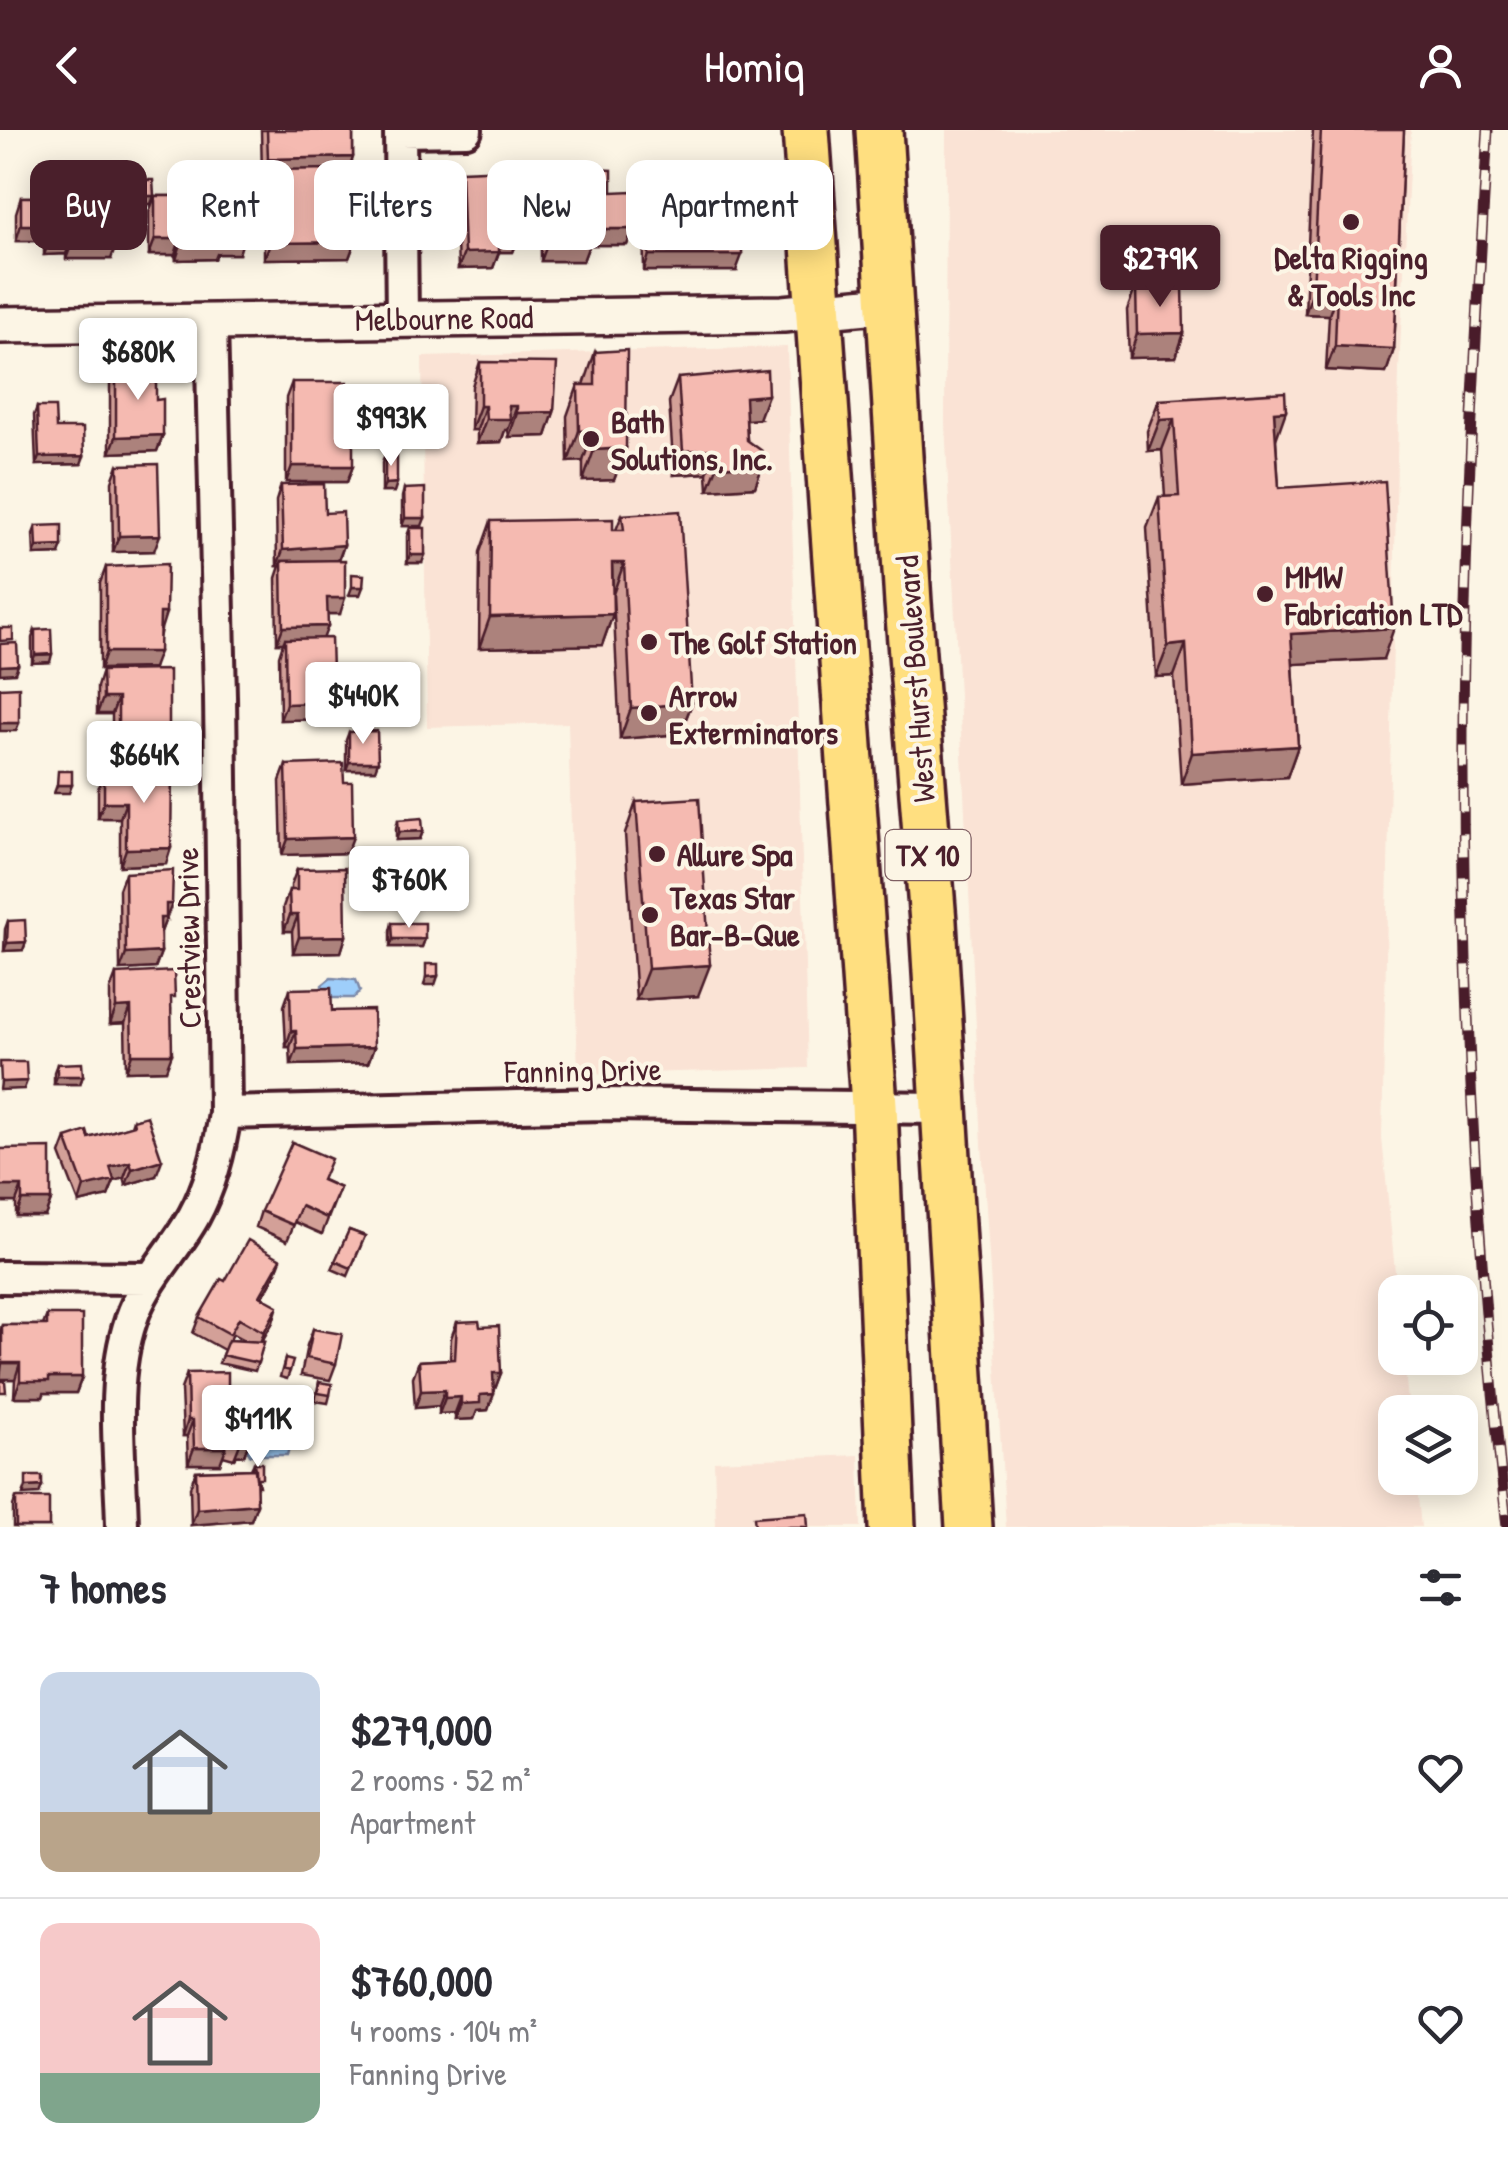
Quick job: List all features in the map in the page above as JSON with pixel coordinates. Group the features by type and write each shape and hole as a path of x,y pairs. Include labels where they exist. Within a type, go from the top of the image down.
{"main road":[{"name":"TX 10","path":"806,130 874,1105 892,1527"},
{"name":"West Hurst Boulevard","path":"879,130 932,902 969,1527"}],"street":[{"path":"402,318 400,131 466,130"},
{"name":"Melbourne Road","path":"0,326 775,314 888,304"},
{"name":"Crestview Drive","path":"122,1527 123,1347 150,1278 194,1217 209,1184 220,1149 225,1113 210,323"},
{"name":"Fanning Drive","path":"225,1113 604,1104 942,1108"},
{"path":"0,1277 150,1278"}],"shaded area":[{"path":"946,130 1411,130 1399,370 1382,1138 1395,1275 1378,1275 1378,1375 1406,1375 1407,1395 1378,1395 1378,1495 1418,1495 1421,1527 1006,1527 945,423"},
{"path":"787,347 808,1068 578,1075 568,723 427,727 422,357"},
{"path":"859,1455 861,1527 716,1527 714,1461"}],"water":[{"path":"331,978 356,980 360,991 354,998 331,998 322,992 322,985"},
{"path":"278,1434 291,1440 287,1455 250,1455 246,1447 251,1438"}],"building":[{"path":"267,130 353,130 353,157 268,159"},
{"name":"Delta Rigging & Tools Inc","path":"1321,130 1404,130 1394,349 1335,346 1337,291 1313,290"},
{"path":"314,169 314,242 294,243 294,170"},
{"path":"487,170 487,250 499,252 464,253 467,171"},
{"path":"606,170 612,170 612,192 626,191 626,229 606,229"},
{"path":"147,180 153,180 154,196 147,196"},
{"path":"155,196 167,196 167,239 155,239"},
{"path":"21,197 30,197 30,225 21,225"},
{"path":"649,250 742,250 742,255 649,255"},
{"path":"1183,285 1184,333 1137,334 1136,286"},
{"path":"627,350 626,448 594,450 594,430 579,431 578,385 595,385 595,352"},
{"path":"480,362 557,363 554,412 517,413 517,406 509,406 510,419 486,419 485,406 480,406"},
{"path":"156,367 156,400 163,399 163,435 116,437 116,368"},
{"path":"767,370 768,395 745,397 747,440 762,451 763,464 717,467 715,449 683,451 678,378"},
{"path":"292,382 347,382 347,394 353,394 353,466 292,466"},
{"name":"MMW Fabrication LTD","path":"1285,392 1286,411 1274,412 1279,488 1385,481 1394,628 1291,634 1298,746 1192,753 1186,644 1168,646 1159,497 1179,496 1174,419 1160,420 1159,400"},
{"path":"37,407 55,407 56,428 83,428 84,456 39,457"},
{"path":"397,454 397,483 385,484 385,455"},
{"path":"158,464 160,535 119,536 118,465"},
{"path":"324,484 325,513 343,512 344,545 283,550 281,485"},
{"path":"425,488 425,518 405,518 404,489"},
{"path":"680,511 692,703 631,708 624,563 612,563 613,614 490,617 491,521 613,519 613,530 624,530 622,515"},
{"path":"62,525 62,546 37,547 36,526"},
{"path":"410,528 425,528 425,555 410,555"},
{"path":"345,560 345,598 327,598 328,626 283,627 282,561"},
{"path":"167,564 166,613 160,613 159,652 106,652 106,567"},
{"path":"352,574 364,575 363,587 352,587"},
{"path":"0,628 13,628 13,640 0,641"},
{"path":"51,629 52,654 35,655 35,630"},
{"path":"331,638 332,671 342,670 343,702 286,704 285,639"},
{"path":"17,643 18,665 0,666 0,644"},
{"path":"169,670 169,747 118,749 118,698 103,698 102,671"},
{"path":"19,687 19,723 0,723 0,688"},
{"path":"385,697 398,697 398,708 385,708"},
{"path":"377,731 378,762 349,762 349,732"},
{"path":"343,763 344,782 352,782 353,837 288,839 286,765"},
{"path":"172,770 171,848 126,849 126,802 104,802 104,773"},
{"path":"58,771 72,771 72,785 57,785"},
{"path":"699,798 710,965 648,969 636,802"},
{"path":"422,818 423,831 399,832 398,820"},
{"path":"345,868 346,936 299,937 298,915 290,915 289,890 297,890 297,869"},
{"path":"173,870 172,904 166,904 166,918 160,918 161,952 126,954 125,873"},
{"path":"25,920 26,942 7,943 8,921"},
{"path":"392,923 425,923 425,939 393,939"},
{"path":"426,964 438,964 438,976 426,977"},
{"path":"174,971 172,1054 132,1054 131,1007 116,1008 116,974"},
{"path":"331,988 332,1011 373,1010 374,1047 297,1049 296,1031 291,1031 290,989"},
{"path":"0,1062 26,1062 27,1081 1,1082"},
{"path":"82,1063 83,1076 57,1076 57,1064"},
{"path":"147,1116 162,1160 132,1169 130,1162 110,1167 114,1180 84,1187 66,1138 87,1131 89,1138 134,1125 133,1120"},
{"path":"292,1142 331,1159 322,1180 340,1188 327,1218 301,1206 293,1225 261,1211"},
{"path":"51,1148 51,1200 22,1200 22,1186 0,1186 0,1149"},
{"path":"349,1230 365,1236 351,1268 335,1261"},
{"path":"248,1240 281,1259 260,1296 278,1306 264,1332 239,1318 230,1334 199,1317"},
{"path":"47,1315 82,1315 82,1377 20,1381 20,1363 2,1363 2,1325 47,1325"},
{"path":"479,1321 480,1327 499,1326 501,1373 493,1373 494,1394 480,1395 480,1403 461,1404 461,1397 445,1398 445,1390 421,1391 419,1361 455,1359 457,1322"},
{"path":"313,1329 342,1334 336,1364 307,1358"},
{"path":"228,1340 264,1342 258,1363 222,1355"},
{"path":"285,1359 293,1361 290,1371 283,1369"},
{"path":"228,1372 228,1387 254,1386 250,1439 240,1443 226,1440 226,1448 194,1448 193,1420 188,1420 187,1373"},
{"path":"319,1382 332,1384 330,1395 318,1393"},
{"path":"254,1463 262,1463 262,1478 256,1478"},
{"path":"256,1469 257,1504 197,1509 196,1471"},
{"path":"26,1476 42,1476 42,1486 26,1487"},
{"path":"16,1498 49,1498 49,1527 16,1527"},
{"path":"807,1513 808,1527 755,1527 754,1517"}],"railway":[{"path":"1488,130 1468,508 1463,833 1473,1131 1507,1527"}],"place":[{"name":"Delta Rigging & Tools Inc","path":"1351,222"},
{"name":"Bath Solutions, Inc.","path":"591,439"},
{"name":"MMW Fabrication LTD","path":"1265,594"},
{"name":"The Golf Station","path":"649,642"},
{"name":"Arrow Exterminators","path":"649,713"},
{"name":"Allure Spa","path":"657,854"},
{"name":"Texas Star Bar-B-Que","path":"650,915"}]}
